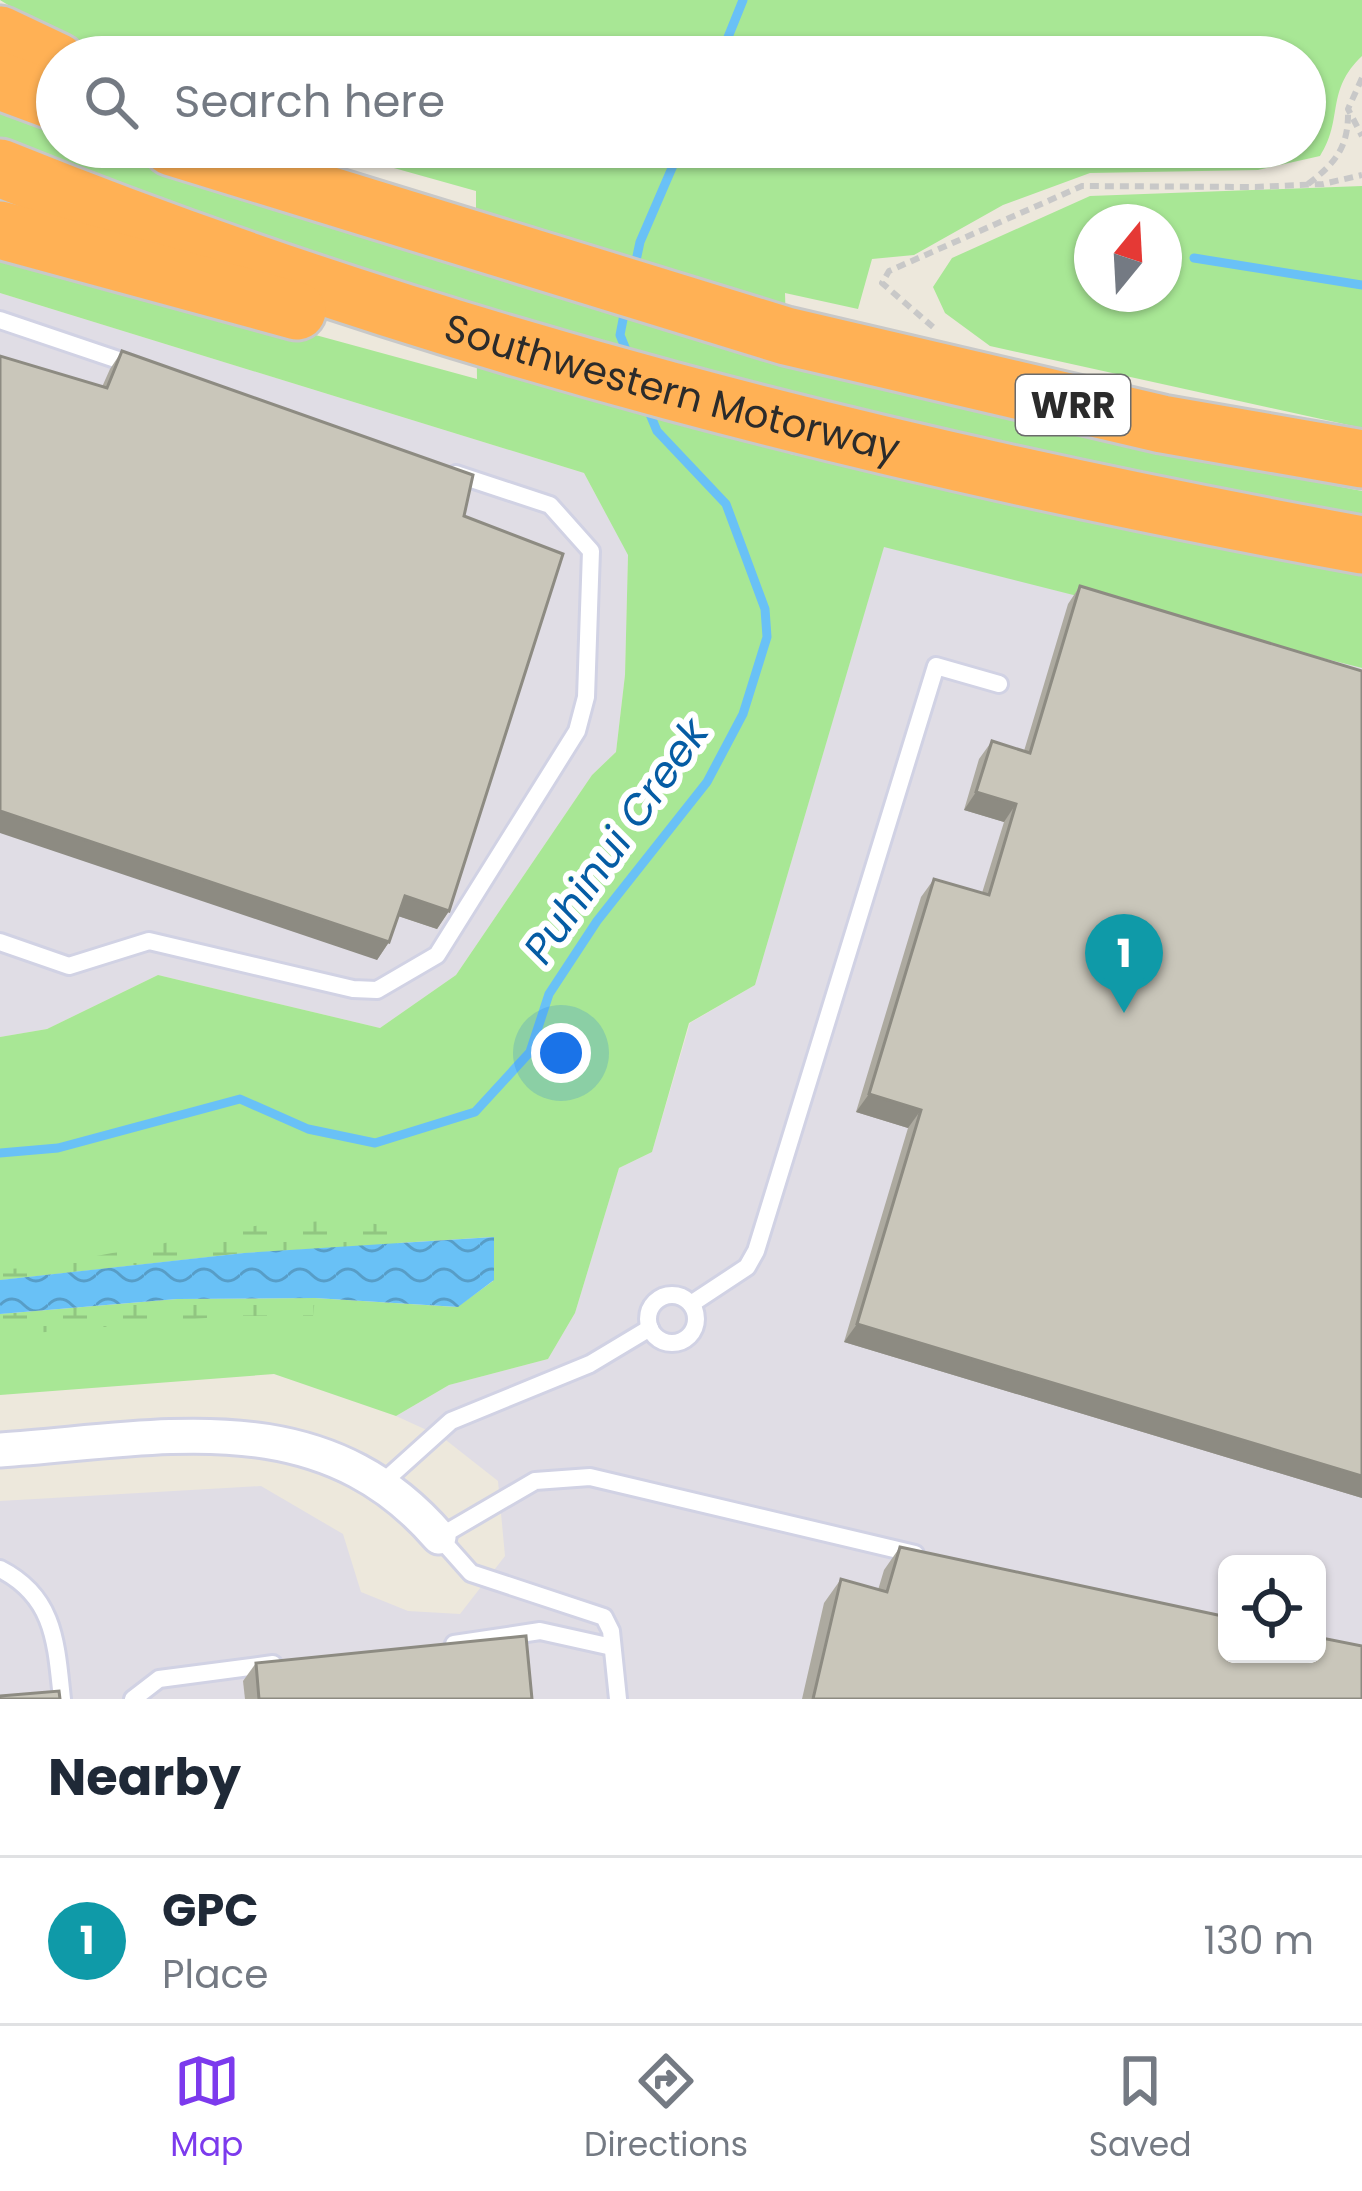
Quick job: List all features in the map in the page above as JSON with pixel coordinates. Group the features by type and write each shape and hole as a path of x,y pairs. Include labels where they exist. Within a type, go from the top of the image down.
{"highway":[{"path":"0,35 36,52"},
{"path":"0,80 36,95"},
{"name":"Southwestern Motorway","path":"0,168 480,341 540,353 788,424 975,468 1362,545"},
{"name":"Southwestern Motorway","path":"238,168 786,336 1162,424 1362,459"},
{"path":"301,168 477,244"},
{"path":"0,230 220,293 480,341"}],"street":[{"path":"0,1450 244,1434 340,1459 407,1499 439,1537"}],"lane":[{"path":"0,320 154,372"},
{"path":"0,942 69,966 149,941 353,989 377,990 437,955 577,731 586,698 591,551 550,505 440,468"},
{"path":"691,1304 747,1267 756,1251 936,666 999,684"},
{"path":"677,1296 691,1304 695,1328 686,1340 662,1342 650,1328 650,1307 662,1297 677,1296"},
{"path":"381,1484 451,1421 590,1364 650,1328"},
{"path":"618,1699 604,1617 471,1573 439,1537 536,1481 590,1477 931,1558"},
{"path":"0,1570 28,1583 44,1606 62,1699"},
{"path":"423,1648 540,1630 612,1647"},
{"path":"133,1699 159,1679 305,1660"}],"path":[{"path":"1326,168 1340,155 1349,136 1348,109 1362,78"},
{"path":"1348,109 1362,136"},
{"path":"1308,184 1326,168"},
{"path":"949,340 882,283 889,271 1082,186 1308,184 1362,175"}],"shaded area":[{"path":"0,293 584,473 628,554 625,675 616,752 592,775 456,975 380,1028 158,975 47,1029 0,1037"},
{"path":"884,546 1362,668 1362,1699 0,1699 0,1501 261,1486 343,1534 361,1592 408,1611 460,1614 505,1556 498,1481 442,1437 396,1416 449,1385 548,1359 575,1313 619,1168 652,1152 690,1023 755,985"}],"green space":[{"path":"0,0 1362,0 1362,56 1343,81 1326,145 1326,36 59,36"},
{"path":"0,108 36,121 36,154 0,139"},
{"path":"71,168 169,168 476,271 476,191 394,168 1267,168 1090,173 1003,205 914,255 872,259 858,309 785,293 787,363 1068,433 1362,491 1362,523 787,398 790,454 1362,575 1362,668 884,547 755,985 689,1023 652,1152 619,1168 575,1313 548,1359 449,1385 396,1416 274,1374 0,1395 0,1314 315,1298 457,1307 493,1281 493,1237 244,1253 0,1280 0,1037 47,1029 158,975 380,1028 456,975 592,775 616,752 625,675 628,555 584,473 0,293 0,249 477,379 476,305 183,214"},
{"path":"1362,186 1362,428 990,346 945,313 933,287 952,258 1090,196"},
{"path":"341,1220 384,1225 400,1235 397,1244 244,1253 0,1280 0,1269 33,1268 260,1225"},
{"path":"315,1298 313,1316 229,1316 0,1336 0,1314 177,1299"}],"water":[{"path":"494,1237 494,1280 458,1307 315,1298 177,1299 0,1314 0,1280 244,1253"}],"building":[{"path":"122,351 473,475 464,516 563,554 449,911 405,896 389,942 0,811 0,356 107,388"},
{"path":"1080,586 1362,671 1362,1476 857,1324 921,1110 869,1094 934,879 989,895 1016,804 976,792 992,741 1030,753"},
{"path":"900,1547 1218,1615 1218,1663 1326,1663 1326,1639 1362,1646 1362,1699 813,1699 841,1579 887,1592"},
{"path":"526,1636 532,1699 259,1699 256,1663"},
{"path":"59,1691 60,1699 0,1699 0,1696"}],"waterway":[{"name":"Puhinui Creek","path":"728,36 743,0"},
{"name":"Puhinui Creek","path":"634,270 640,242 672,168"},
{"path":"1194,258 1362,285"},
{"name":"Puhinui Creek","path":"626,304 620,335 629,357"},
{"name":"Puhinui Creek","path":"0,1153 58,1148 240,1099 308,1129 375,1143 475,1112 530,1052 549,994 597,921 707,782 743,714 767,637 765,609 726,504 657,431 647,407"}],"place":[{"name":"GPC","path":"1124,1013"}]}
